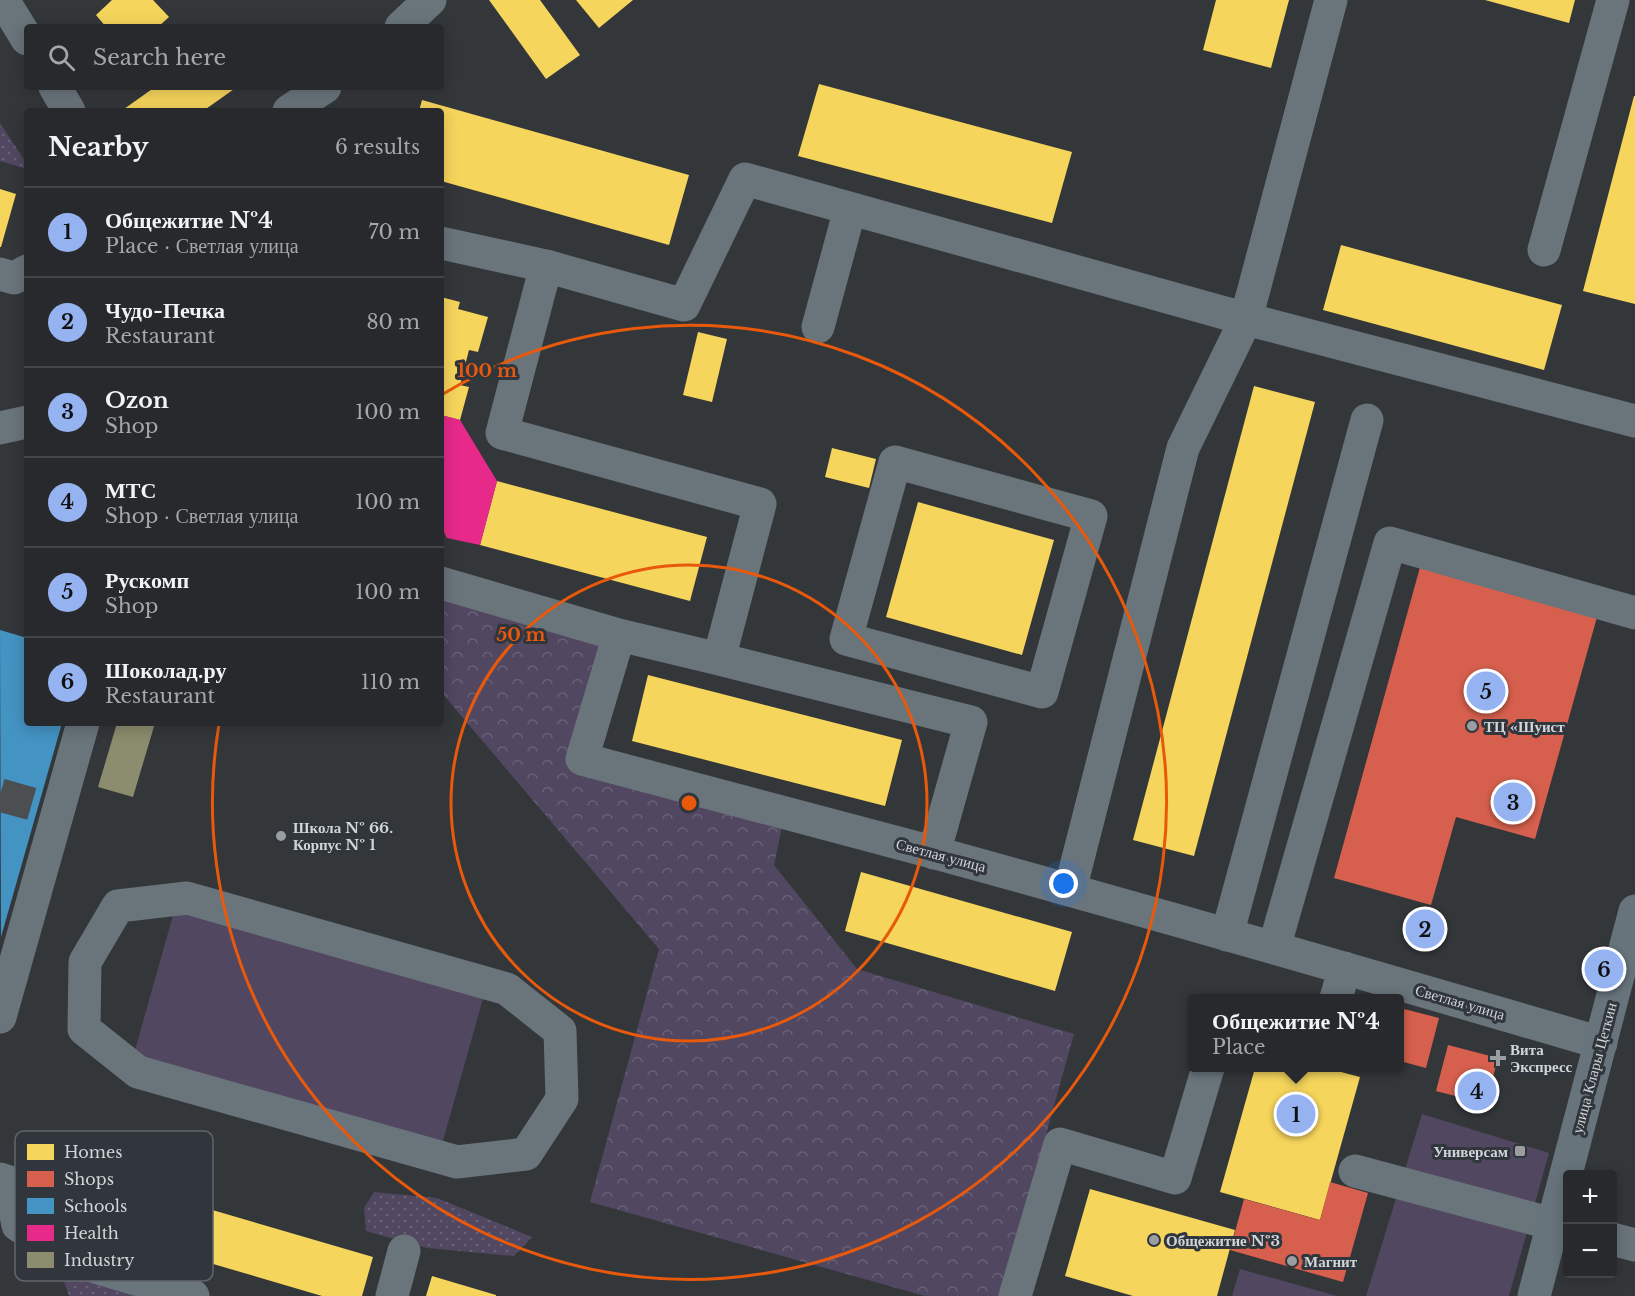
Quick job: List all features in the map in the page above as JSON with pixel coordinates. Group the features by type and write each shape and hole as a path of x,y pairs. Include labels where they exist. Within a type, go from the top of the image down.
{"main road":[{"name":"улица Клары Цеткин","path":"1534,1296 1560,1226 1600,1043 1635,911"}],"street":[{"path":"404,24 430,0"},
{"path":"1070,890 1183,448 1246,319 1330,0"},
{"path":"1544,250 1613,0"},
{"path":"10,3 24,33"},
{"path":"57,90 67,108"},
{"path":"294,108 320,90"},
{"path":"444,244 546,266 684,305 745,179 1246,319 1635,421"},
{"path":"818,327 850,209"},
{"path":"546,266 502,433 760,504 719,659"},
{"path":"0,274 14,278 24,273"},
{"path":"1227,934 1367,420"},
{"path":"0,428 24,423"},
{"path":"896,462 1091,516 1042,692 985,676 846,639 896,462"},
{"path":"1274,948 1390,543 1635,613"},
{"path":"444,584 619,635 971,722"},
{"name":"Светлая улица","path":"619,635 582,759 1227,934 1274,948 1340,983 1388,994"},
{"path":"934,853 985,676"},
{"path":"2,1003 82,726"},
{"path":"187,898 507,989 561,1031 562,1099 526,1154 457,1162 138,1071 84,1029 85,962 118,906 187,898"},
{"name":"Светлая улица","path":"1404,998 1600,1043"},
{"path":"1015,1296 1060,1144 1175,1178 1207,1072"},
{"path":"1355,1171 1560,1226"},
{"path":"0,1179 9,1182 15,1211"},
{"path":"1617,1240 1635,1245"},
{"path":"392,1296 404,1251"},
{"path":"142,1281 193,1296"}],"green space":[{"path":"0,123 24,159 24,168 0,161"},
{"path":"444,584 619,635 582,759 785,813 774,865 857,969 1074,1034 1001,1296 925,1296 590,1202 659,949 444,696"},
{"path":"175,908 484,995 441,1148 132,1061"},
{"path":"1422,1114 1549,1153 1509,1296 1366,1296"},
{"path":"374,1192 437,1198 532,1237 514,1256 427,1248 366,1231 364,1208"},
{"path":"1240,1269 1337,1296 1232,1296"},
{"path":"64,1281 87,1281 137,1296 69,1296"}],"building: Homes":[{"path":"112,0 153,0 169,17 161,24 104,24 96,15"},
{"path":"489,0 540,0 580,55 546,79"},
{"path":"576,0 633,0 599,28"},
{"path":"1216,0 1289,0 1271,68 1203,50"},
{"path":"1485,0 1575,0 1569,23"},
{"path":"819,84 1072,152 1052,223 798,156"},
{"path":"151,90 233,90 207,108 125,108"},
{"path":"1635,96 1635,304 1583,291"},
{"path":"422,100 689,175 669,245 444,182 444,108 420,108"},
{"path":"0,189 16,194 1,247 0,247"},
{"path":"1341,245 1562,305 1544,370 1323,310"},
{"path":"444,298 460,302 458,309 488,317 478,352 469,350 460,385 469,387 460,420 444,416"},
{"path":"698,332 727,339 712,402 683,395"},
{"path":"1254,386 1315,402 1194,856 1133,840"},
{"path":"832,448 876,459 869,488 825,477"},
{"path":"497,481 707,537 690,601 480,545"},
{"path":"918,502 1054,540 1022,655 886,617"},
{"path":"648,675 902,740 885,806 632,741"},
{"path":"861,872 1072,932 1055,991 845,931"},
{"path":"1254,1072 1341,1072 1360,1077 1320,1220 1220,1192"},
{"name":"Общежитие №3","path":"1090,1189 1235,1230 1217,1296 1133,1296 1065,1276"},
{"path":"213,1210 373,1257 362,1296 322,1296 213,1264"},
{"path":"432,1276 496,1295 496,1296 426,1296"}],"building: Shops":[{"name":"ТЦ «Шуист","path":"1422,560 1599,610 1535,839 1456,817 1431,905 1334,878"},
{"path":"1404,1009 1439,1018 1426,1068 1404,1062"},
{"path":"1448,1045 1498,1058 1486,1104 1436,1091"},
{"path":"1330,1182 1368,1193 1343,1282 1230,1250 1244,1199 1320,1220"}],"building: Schools":[{"path":"0,630 24,637 24,726 61,726 1,937"}],"building: Health":[{"path":"444,416 460,420 497,481 480,545 447,538 444,532"}],"building: Industry":[{"path":"116,726 154,726 133,797 98,787"}],"tunnel":[{"path":"0,795 39,806"}],"place":[{"name":"Рускомп","path":"1486,691"},
{"name":"ТЦ «Шуист","path":"1472,726"},
{"name":"Ozon","path":"1513,802"},
{"name":"Школа № 66. Корпус № 1","path":"281,836"},
{"name":"Чудо-Печка","path":"1425,929"},
{"name":"Шоколад.ру","path":"1604,969"},
{"name":"Вита Экспресс","path":"1498,1058"},
{"name":"МТС","path":"1477,1091"},
{"name":"Общежитие №4","path":"1296,1114"},
{"name":"Универсам","path":"1520,1151"},
{"name":"Общежитие №3","path":"1154,1240"},
{"name":"Магнит","path":"1292,1261"}]}
